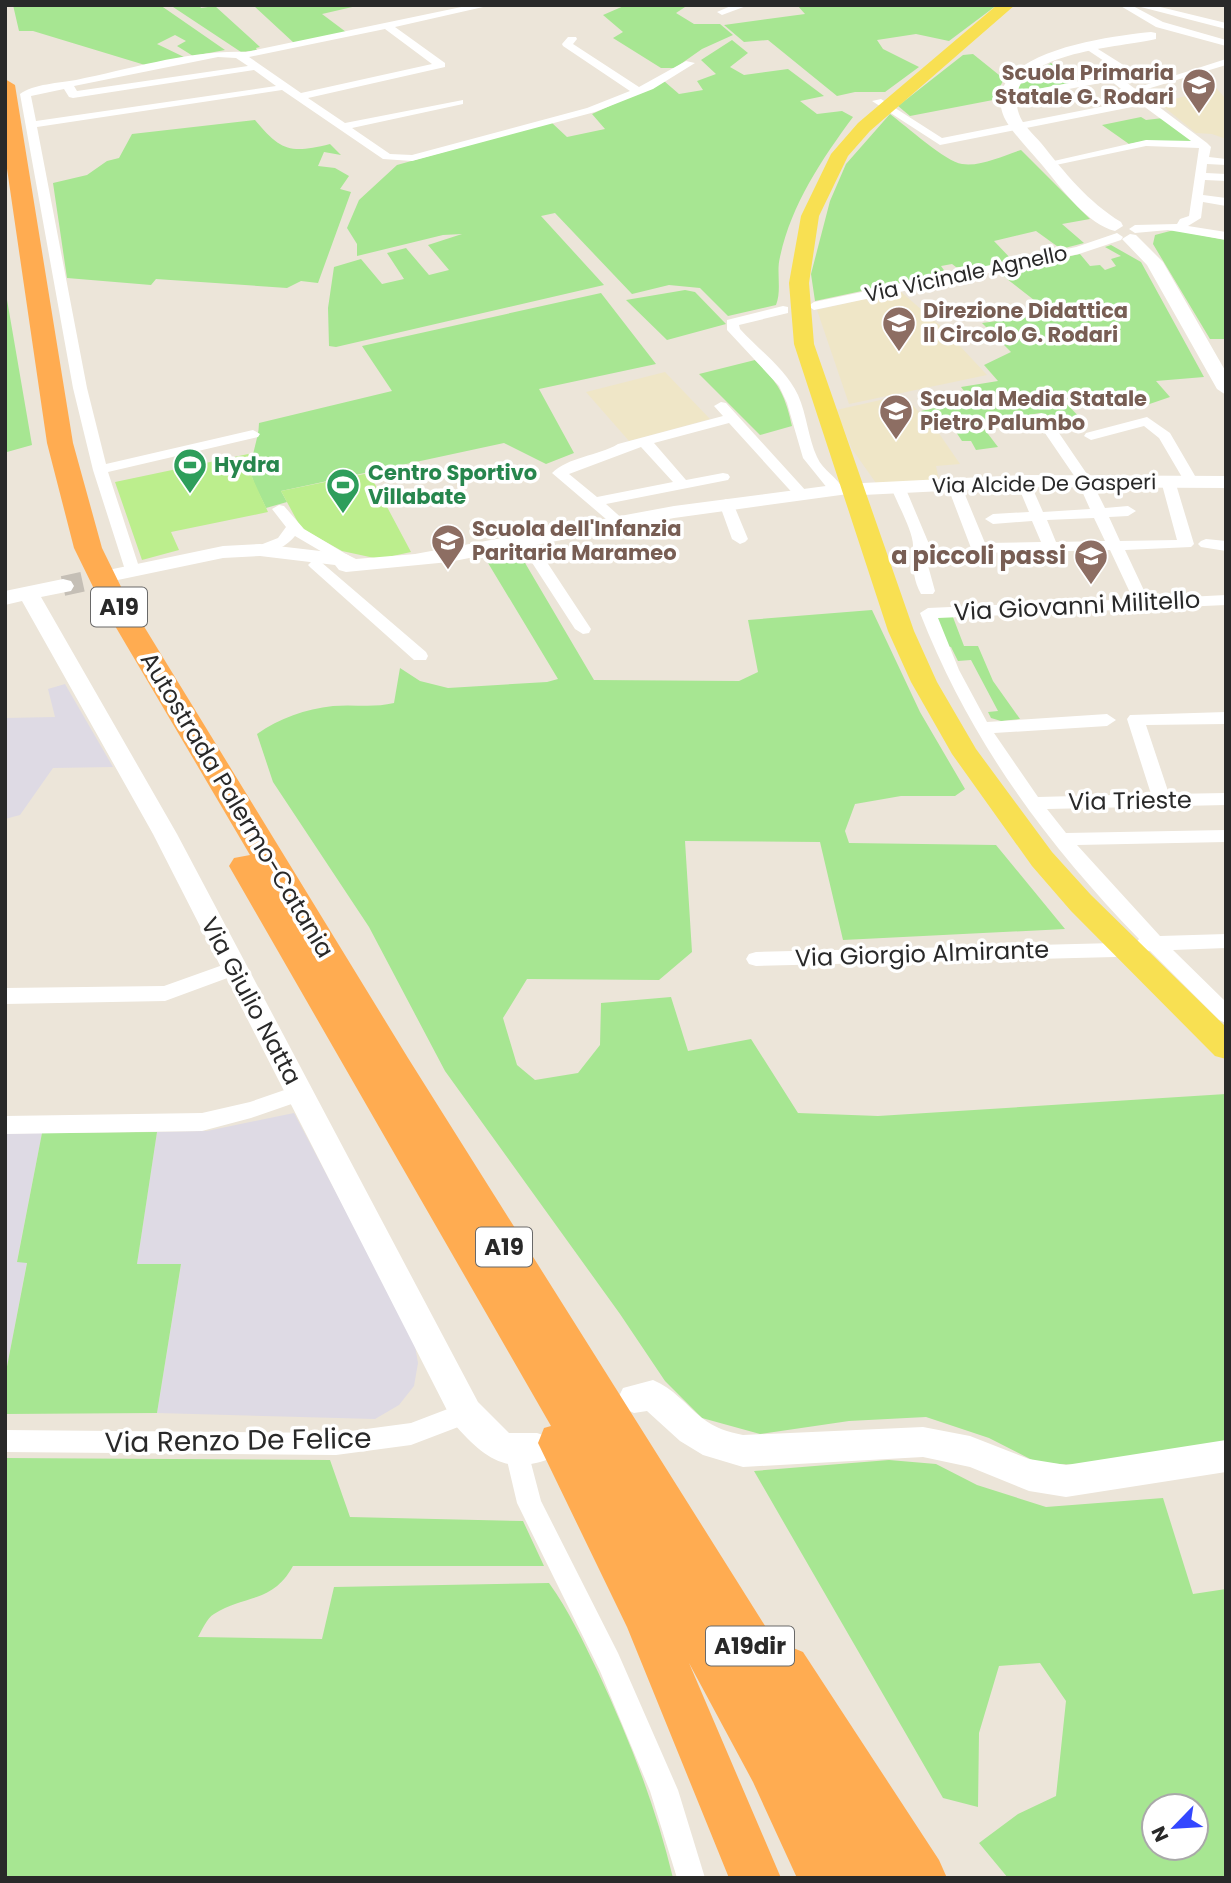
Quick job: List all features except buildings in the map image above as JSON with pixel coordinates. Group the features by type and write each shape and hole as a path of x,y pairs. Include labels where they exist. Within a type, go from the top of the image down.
{"highway":[{"name":"Autostrada Palermo-Catania","path":"5,85 60,443 88,548 112,597 610,1422"},
{"name":"Autostrada Palermo-Catania","path":"5,195 40,447 67,553 94,608 446,1207 610,1422"},
{"path":"395,1068 909,1858 928,1878"},
{"path":"446,1207 492,1318 533,1390 644,1612 755,1878"},
{"name":"A19dir","path":"610,1422 823,1878"},
{"name":"A19dir","path":"610,1422 768,1675 866,1878"}],"main road":[{"path":"1007,5 864,127 841,154 810,216 799,283 804,344 901,631 924,682 965,754 1042,859 1081,903 1226,1047"}],"street":[{"path":"487,5 240,55 218,54 25,93 78,380 100,470 132,571 257,556 367,565 526,541 726,503 839,491 810,458 800,419 787,387 734,330 733,323 750,316 783,310"},
{"path":"722,12 744,5"},
{"path":"1124,5 1169,32 1220,42"},
{"path":"1141,5 1226,26"},
{"path":"301,96 441,65 387,26"},
{"path":"1220,42 1183,31 1090,47 1030,66 1010,85 1006,106 1020,127 1087,206 1101,219 1124,233 1154,262 1226,389"},
{"path":"572,39 567,44 638,91"},
{"path":"1006,95 1016,96 1128,74 1090,47"},
{"path":"240,55 387,157 412,158 591,110 638,91 690,63"},
{"path":"1144,87 1226,62"},
{"path":"67,83 73,95 249,69"},
{"path":"1112,77 1204,151 1226,162"},
{"path":"31,125 277,89"},
{"path":"877,101 940,142 1145,101"},
{"path":"341,127 459,102"},
{"path":"1051,163 1146,143 1204,151 1226,150"},
{"path":"1181,227 1184,222 1195,218 1204,151"},
{"path":"1199,176 1226,178"},
{"path":"1198,195 1226,192"},
{"path":"1198,195 1226,202"},
{"name":"Via Vicinale Agnello","path":"814,306 1079,250 1124,233 1181,227 1226,236"},
{"path":"1133,410 1165,436 1191,481"},
{"path":"618,522 559,473 570,466 613,455 623,447 727,412 803,495"},
{"path":"1041,417 1084,480 1142,602"},
{"path":"1091,436 1147,422"},
{"path":"100,470 253,434"},
{"path":"644,442 682,485"},
{"path":"594,502 723,478"},
{"path":"1023,481 1050,546"},
{"name":"Via Alcide De Gasperi","path":"863,489 1023,481 1226,482"},
{"path":"954,485 979,548 1186,544 1168,481"},
{"path":"898,488 921,544 918,553 920,572 927,591"},
{"path":"726,503 740,540"},
{"path":"279,509 294,527 346,563"},
{"path":"993,519 1128,511"},
{"path":"257,556 283,541 294,527"},
{"path":"526,541 583,629"},
{"path":"1206,544 1226,546"},
{"path":"295,558 316,565 346,563"},
{"path":"316,565 420,656"},
{"path":"17,596 63,586"},
{"name":"Via Giulio Natta","path":"17,596 164,834 466,1413 492,1442 527,1450"},
{"name":"Via Giovanni Militello","path":"982,728 938,645 928,613 1226,600"},
{"path":"1162,800 1136,719 1226,718"},
{"path":"982,728 1107,720"},
{"path":"982,728 1062,839 1129,946 1226,1015"},
{"name":"Via Trieste","path":"1034,803 1162,800 1219,818"},
{"path":"1062,839 1219,818"},
{"name":"Via Giorgio Almirante","path":"756,959 1088,949 1226,941"},
{"path":"5,996 129,996 165,993 234,968"},
{"path":"5,1125 202,1122 251,1110 299,1093"},
{"path":"610,1422 653,1395 692,1430 715,1444 743,1451 923,1442 970,1452 1029,1475 1066,1481 1226,1456"},
{"name":"Via Renzo De Felice","path":"5,1441 336,1444 411,1434 466,1413"},
{"path":"527,1450 529,1503 609,1662 664,1790 691,1878"}],"shaded area":[{"name":"Scuola Primaria Statale G. Rodari","path":"1216,88 1226,99 1226,139 1212,134 1196,133 1159,103"},
{"name":"Direzione Didattica II Circolo G. Rodari","path":"900,291 945,330 987,375 849,404 817,310"},
{"path":"665,372 710,419 629,441 586,392"},
{"name":"Scuola Media Statale Pietro Palumbo","path":"903,395 938,432 960,464 936,466 939,480 876,483 852,449 836,410"},
{"path":"65,684 113,767 53,768 20,815 5,819 5,718 55,717 48,689"},
{"path":"294,1113 414,1340 418,1363 414,1386 399,1405 375,1419 157,1413 181,1265 137,1264 157,1132 207,1131"},
{"path":"42,1133 17,1261 27,1262 5,1377 5,1134"}],"green space":[{"path":"13,5 160,5 225,50 193,56 177,46 186,41 175,35 157,44 184,57 145,65 33,31 19,31"},
{"path":"170,5 199,5 201,8 215,6 260,47 256,48 257,50 241,52"},
{"path":"253,5 361,5 322,14 346,32 294,43"},
{"path":"626,5 682,5 685,7 676,13 694,24 720,24 733,35 702,49 675,68 661,68 613,38 623,32 603,15"},
{"path":"797,5 997,5 949,41 916,34 877,40 883,49 919,67 885,92 855,92 837,96 768,40 744,42 724,25 805,14"},
{"path":"732,40 748,53 730,67 744,75 788,69 824,96 800,101 817,114 842,111 853,117 819,166 792,219 779,263 779,293 776,305 728,316 700,288 669,285 632,294 555,213 541,216 604,285 336,347 329,346 328,308 334,267 361,259 382,284 404,279 387,253 406,248 429,275 449,270 428,245 462,234 443,235 357,256 357,244 347,228 359,200 397,165 551,122 567,137 605,129 592,114 664,81 679,94 703,90 697,81 716,74 701,60"},
{"path":"973,54 1004,79 993,100 910,116 898,106 963,55"},
{"path":"1051,63 1077,82 1021,92 1018,86 1029,75"},
{"path":"890,114 936,150 962,164 985,162 1021,150 1090,219 1062,224 1084,243 1061,249 1036,231 994,241 1014,262 964,273 952,264 941,266 946,273 815,301 811,274 830,201 846,164"},
{"path":"1141,117 1146,120 1163,118 1194,142 1145,141 1129,144 1102,125"},
{"path":"255,120 272,138 287,147 305,149 330,144 341,155 324,152 318,166 335,168 349,176 340,189 351,192 318,283 301,281 287,288 156,279 151,285 67,278 53,183 87,175 107,161 119,158 132,134"},
{"path":"1174,230 1226,240 1226,339 1210,339 1153,244 1155,235"},
{"path":"1111,245 1141,262 1204,377 1156,381 1170,397 1135,409 1114,392 1064,401 1084,422 1052,425 1040,413 984,423 982,426 998,447 976,450 971,441 962,441 954,429 940,431 921,411 971,400 961,387 998,381 984,365 1011,352 982,323 1052,314 998,272 1080,254 1090,266 1100,265 1105,270 1116,266 1111,259 1121,256 1105,247"},
{"path":"5,288 32,445 7,452 5,437"},
{"path":"685,290 695,292 726,324 667,340 626,300"},
{"path":"601,293 656,364 539,389 574,453 546,464 504,443 281,491 287,502 266,508 253,481 251,470 259,423 392,391 362,346"},
{"path":"755,360 780,389 792,426 760,435 699,374"},
{"name":"Hydra","path":"253,453 252,477 268,512 171,532 179,550 142,560 115,482"},
{"name":"Centro Sportivo Villabate","path":"369,473 411,552 379,559 342,551 301,528 281,491"},
{"path":"518,551 594,680 739,681 758,672 748,620 872,610 920,712 965,789 955,796 901,796 855,804 845,831 849,843 996,845 1065,929 843,940 820,842 685,841 692,952 659,980 527,979 503,1018 517,1065 535,1080 578,1073 600,1045 601,1003 671,997 688,1051 751,1039 798,1113 878,1116 1226,1094 1226,1442 1081,1465 1038,1463 989,1438 926,1417 849,1421 760,1434 702,1418 665,1381 445,1071 369,927 273,782 257,734 284,719 313,709 394,703 400,668 420,681 448,688 558,679 485,558"},
{"path":"951,612 964,646 978,646 993,681 1020,719 1001,721 991,718 988,712 998,711 971,660 958,661 951,647 946,646 934,616"},
{"path":"157,1132 137,1264 181,1264 157,1413 5,1414 5,1377 27,1263 17,1262 42,1133"},
{"path":"5,1458 330,1460 350,1517 523,1521 544,1566 293,1566 285,1578 267,1593 211,1616 198,1637 322,1639 334,1587 549,1583 581,1638 620,1722 650,1799 673,1878 5,1878"},
{"path":"889,1460 936,1464 977,1485 1046,1507 1163,1498 1193,1594 1226,1589 1226,1878 1008,1878 979,1843 1018,1814 1056,1796 1066,1701 1040,1663 999,1666 979,1733 978,1807 943,1798 754,1471"}],"tunnel":[{"path":"63,586 113,575"}],"place":[{"name":"Scuola Primaria Statale G. Rodari","path":"1199,115"},
{"name":"Direzione Didattica II Circolo G. Rodari","path":"899,353"},
{"name":"Scuola Media Statale Pietro Palumbo","path":"896,441"},
{"name":"Hydra","path":"190,495"},
{"name":"Centro Sportivo Villabate","path":"343,515"},
{"name":"Scuola dell'Infanzia Paritaria Marameo","path":"448,571"},
{"name":"a piccoli passi","path":"1091,586"}]}
